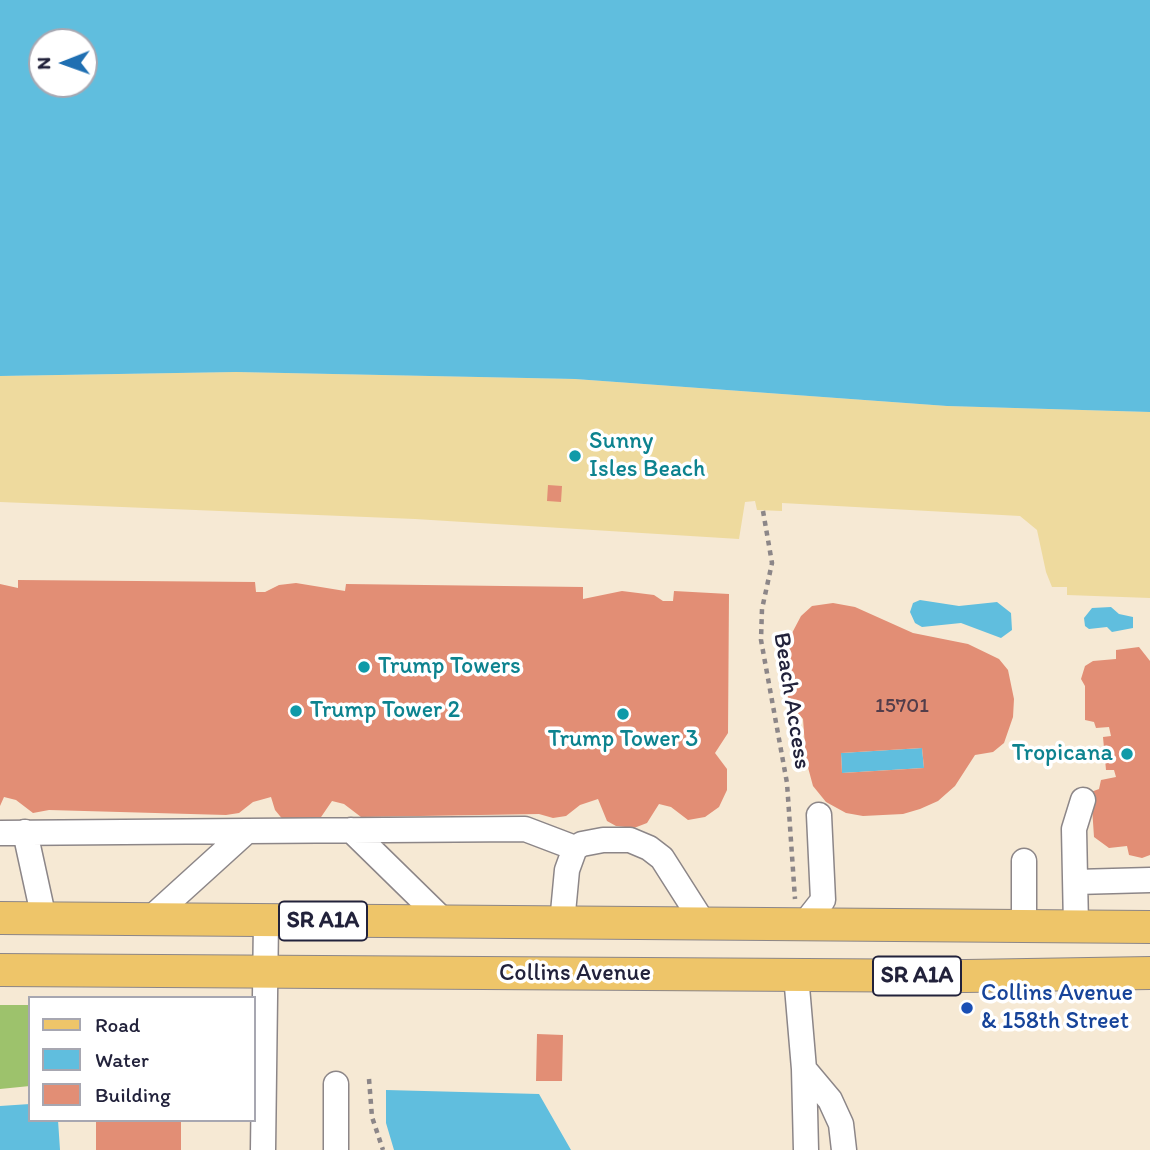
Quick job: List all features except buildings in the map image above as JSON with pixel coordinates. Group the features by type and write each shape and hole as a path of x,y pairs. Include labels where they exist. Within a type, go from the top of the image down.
{"main road":[{"name":"Collins Avenue","path":"0,918 704,924 800,911 1024,925 1150,927"},
{"path":"796,975 800,911"},
{"path":"1038,975 1150,953"},
{"name":"Collins Avenue","path":"0,970 796,975 1150,973"}],"street":[{"path":"1076,926 1074,829 1083,800"},
{"path":"800,911 823,900 818,815"},
{"path":"0,833 525,829 575,848"},
{"path":"351,830 445,922"},
{"path":"150,919 247,831"},
{"path":"25,832 44,919"},
{"path":"562,923 567,870 575,848 582,844 630,840 649,848 662,858 704,924"},
{"path":"1024,861 1024,925"},
{"path":"1076,882 1150,880"},
{"path":"263,1150 265,920"},
{"path":"796,975 804,1069 806,1150"},
{"path":"804,1069 830,1100 841,1124 844,1150"},
{"path":"336,1084 337,1150"}],"path":[{"name":"Beach Access","path":"763,511 772,563 762,609 761,640 787,783 800,911"},
{"path":"369,1079 372,1117 383,1150"}],"green space":[{"path":"0,1005 28,1005 28,1086 0,1089"}],"sand":[{"name":"Sunny Isles Beach","path":"236,372 575,379 947,406 1150,412 1150,598 1067,595 1067,587 1052,587 1037,530 1020,516 782,503 782,511 757,510 755,501 745,502 739,539 415,519 0,502 0,376"}],"water":[{"path":"0,0 1150,0 1150,412 947,406 575,379 236,372 0,376"},
{"path":"920,600 959,606 997,602 1011,613 1012,630 1001,638 961,623 922,627 915,623 910,612 913,603"},
{"path":"1111,607 1119,614 1133,617 1133,628 1112,632 1107,627 1089,629 1085,626 1084,618 1092,608"},
{"path":"922,748 924,768 842,773 841,753"},
{"path":"386,1090 539,1094 571,1150 394,1150 386,1123"},
{"path":"28,1104 28,1122 58,1122 60,1150 0,1150 0,1106"}],"place":[{"name":"Sunny Isles Beach","path":"575,456"},
{"name":"Trump Towers","path":"364,667"},
{"name":"Trump Tower 2","path":"296,711"},
{"name":"Trump Tower 3","path":"623,714"},
{"name":"Tropicana","path":"1127,754"},
{"name":"Collins Avenue & 158th Street","path":"967,1008"}]}
